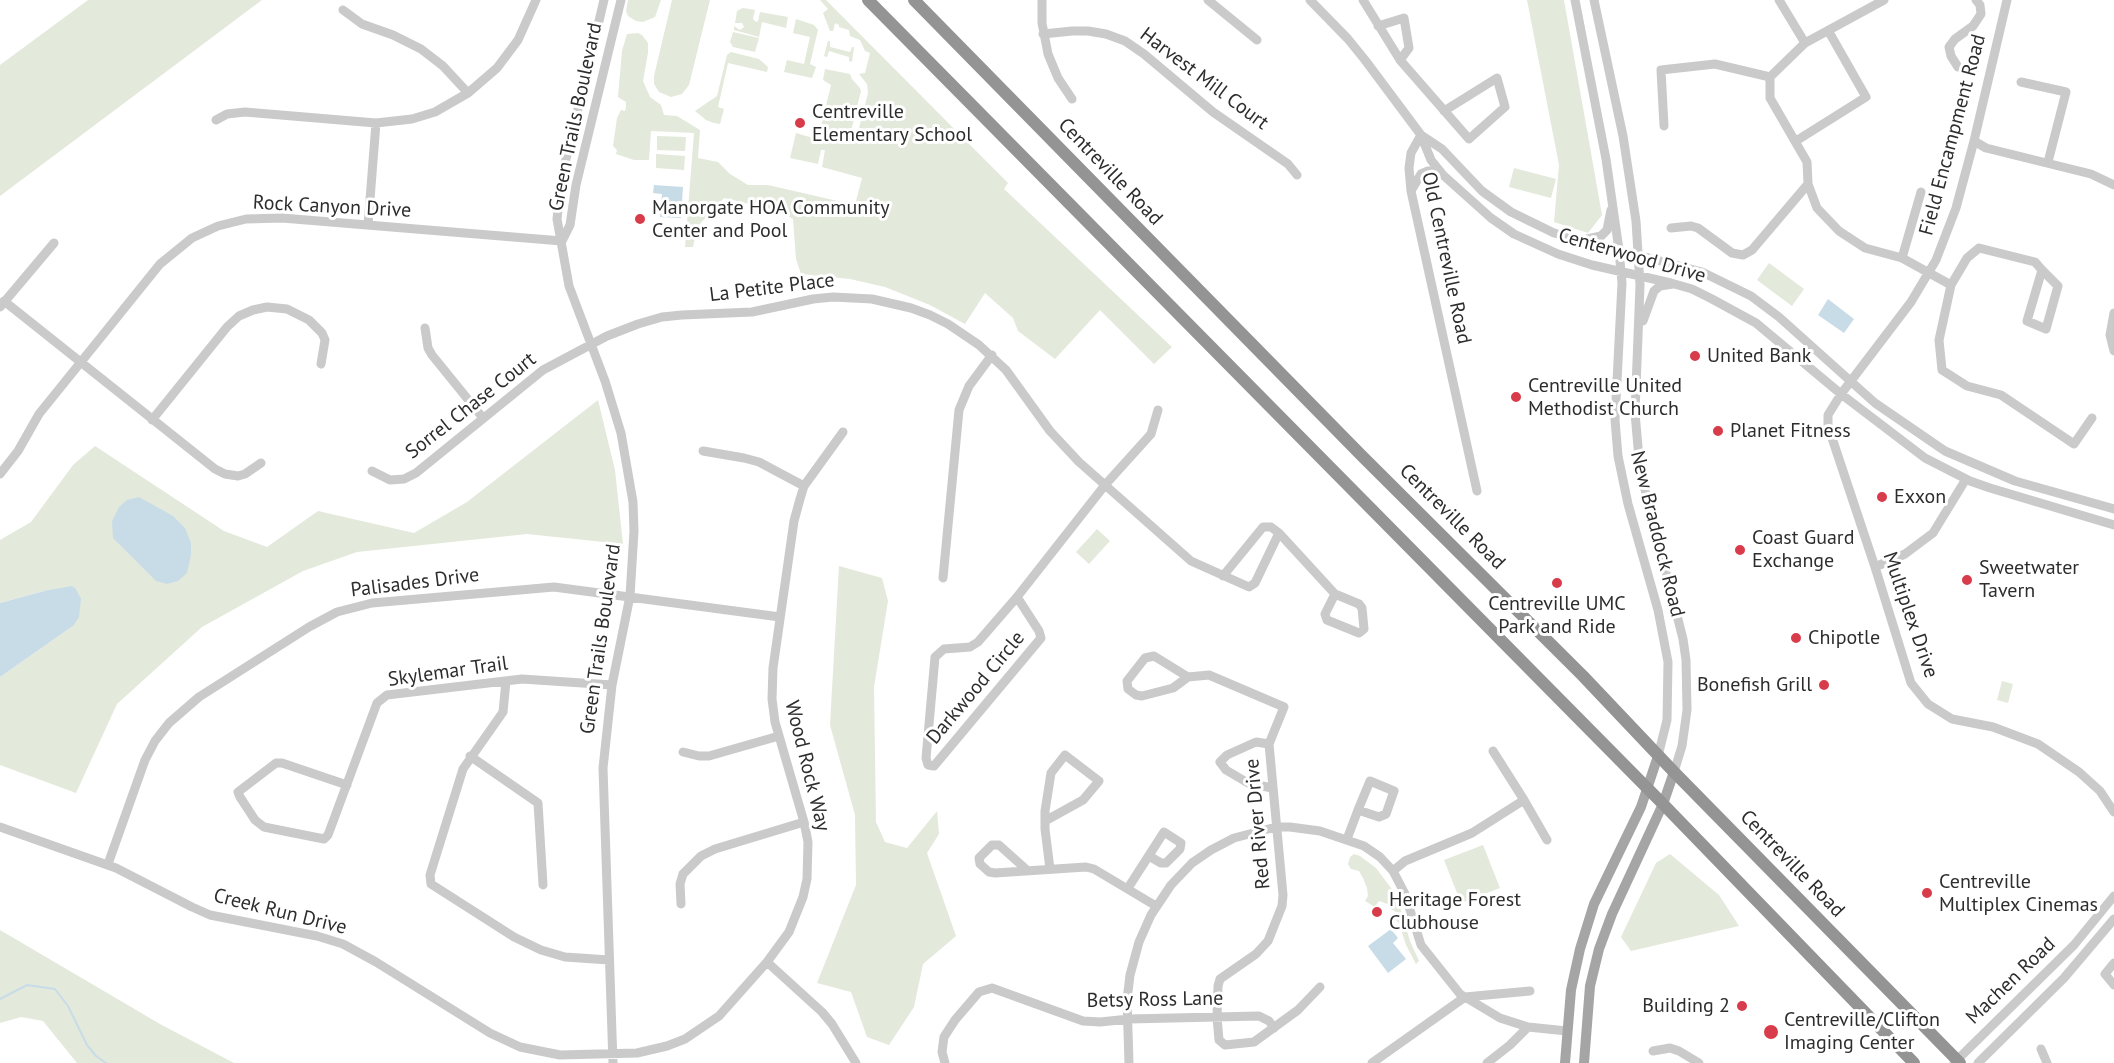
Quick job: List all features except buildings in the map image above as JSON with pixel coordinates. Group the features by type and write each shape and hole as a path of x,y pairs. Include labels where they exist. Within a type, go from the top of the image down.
{"highway":[{"path":"868,0 1664,804 1914,1063"},
{"name":"Centreville Road","path":"914,0 1362,456 1566,658 1658,756 1957,1062"}],"main road":[{"name":"New Braddock Road","path":"1565,1063 1573,976 1588,924 1604,883 1648,789 1658,756"},
{"name":"New Braddock Road","path":"1584,1063 1590,986 1599,949 1612,914 1664,804 1674,772"}],"street":[{"path":"216,120 226,114 245,112 376,123 428,115 447,106 483,82 509,53 526,25 536,0"},
{"name":"Green Trails Boulevard","path":"604,0 562,176 557,219 569,286 616,413 629,469 634,531 630,596 612,685 603,768 613,1058"},
{"name":"Green Trails Boulevard","path":"562,241 570,225 576,185 621,0"},
{"path":"1042,0 1043,34 1052,66 1072,99"},
{"path":"1208,0 1257,40"},
{"path":"1310,0 1348,39 1421,135"},
{"path":"1363,0 1400,60 1469,140 1505,107 1497,78 1444,111"},
{"name":"New Braddock Road","path":"1575,0 1612,193 1620,250 1617,443 1628,504 1658,610 1666,653 1668,703 1665,732 1658,756"},
{"name":"New Braddock Road","path":"1594,0 1630,182 1638,254 1640,275 1635,413 1640,470 1683,639 1686,660 1687,710 1682,746 1674,772"},
{"path":"1779,0 1805,44"},
{"path":"1884,0 1805,44 1770,77 1770,98 1807,162 1808,184 1817,208 1839,231 1865,248 1902,258 1951,285"},
{"path":"1958,67 1951,56 1949,47 1955,39 1973,26 1982,14 1976,0"},
{"name":"Field Encampment Road","path":"1841,394 1911,302 1936,260 1956,208 2007,0"},
{"path":"343,10 362,24 393,34 421,49 444,66 468,93"},
{"path":"1378,26 1404,18 1408,48 1400,60"},
{"name":"Harvest Mill Court","path":"1043,34 1088,31 1106,34 1125,41 1144,54 1213,112 1288,164 1297,175"},
{"path":"1796,141 1866,97 1829,32"},
{"path":"1664,126 1661,70 1715,64 1770,77"},
{"path":"2021,82 2066,92 2048,162"},
{"path":"368,225 376,123"},
{"name":"Centerwood Drive","path":"1421,135 1431,160 1440,171 1473,204 1514,234 1558,254 1677,284 1713,299 1756,323 1841,394 1925,458 1966,479 2013,496 2114,525"},
{"name":"Centerwood Drive","path":"1421,135 1442,149 1482,191 1512,212 1554,233 1702,272 1751,296 1779,317 1875,403 1946,451 2015,481 2114,509"},
{"name":"Old Centreville Road","path":"1421,135 1411,153 1409,168 1411,190 1477,491"},
{"path":"1974,141 1986,148 2091,174 2114,185"},
{"path":"1411,190 1421,174 1428,171 1440,171"},
{"path":"1671,228 1691,226 1698,228 1732,253 1743,255 1752,250 1808,184"},
{"path":"1902,258 1921,192"},
{"path":"1578,240 1597,238 1607,230 1611,217 1612,193"},
{"name":"Rock Canyon Drive","path":"0,474 18,451 39,414 160,264 180,246 203,232 232,222 264,218 562,241"},
{"path":"54,243 2,304 80,362 209,466 234,476 245,474 261,463"},
{"path":"2042,270 2027,321 2046,329 2058,286 2035,262 1979,248 1967,258 1951,285 1939,340 1942,370 1967,386 2001,395 2074,444 2092,418"},
{"path":"1638,338 1652,294 1660,286 1677,284"},
{"name":"La Petite Place","path":"590,344 638,324 662,317 752,312 813,299 852,297 892,303 930,315 966,335 992,356 1006,370 1063,446 1191,561 1249,587 1255,583 1278,533"},
{"path":"152,420 226,327 239,316 253,310 267,307 287,309 309,320 324,340 321,363"},
{"path":"2114,313 2110,335 2114,351"},
{"path":"425,328 428,348 432,355 483,418"},
{"name":"Sorrel Chase Court","path":"372,471 390,480 410,476 422,469 543,370 590,344"},
{"path":"943,578 958,410 969,386 992,356"},
{"name":"Multiplex Drive","path":"1841,394 1828,415 1828,426 1911,683 1928,704 1952,719 1993,728 2038,744 2079,772 2100,791 2114,812"},
{"path":"1017,597 1105,485 1151,434 1158,410"},
{"name":"Wood Rock Way","path":"613,1058 657,1049 696,1033 727,1008 767,962 789,932 803,897 808,860 804,822 779,736 771,685 795,520 804,486 843,432"},
{"path":"703,451 759,462 804,486"},
{"path":"1875,567 1905,554 1933,532 1966,479"},
{"path":"1223,576 1263,527 1271,527 1335,594 1359,604 1362,608 1364,629 1359,633 1327,620 1326,614 1335,594"},
{"name":"Palisades Drive","path":"108,864 145,760 155,741 169,723 199,697 324,618 346,609 372,603 538,587 571,588 780,617"},
{"name":"Darkwood Circle","path":"1017,597 1039,631 1041,638 934,766 928,765 926,758 935,657 944,649 964,648 978,642 1017,597"},
{"name":"Red River Drive","path":"1188,677 1154,656 1145,658 1127,681 1128,689 1142,696 1173,688 1188,677 1209,675 1284,707 1269,744 1282,906 1268,941 1256,954 1220,979 1217,1017 1219,1040 1225,1045 1254,1042 1298,1010 1320,987"},
{"name":"Skylemar Trail","path":"347,785 276,763 238,792 255,820 264,827 324,839 328,835 347,785 377,703 387,695 506,681 547,680 612,685"},
{"path":"506,681 503,712 463,769 430,875 431,884 514,937 541,950 565,957 609,960"},
{"path":"683,752 710,756 779,736"},
{"path":"1269,744 1256,742 1227,755 1220,762 1226,770 1248,783 1272,788"},
{"path":"1493,751 1547,840"},
{"path":"1045,821 1083,800 1099,781 1065,755 1050,773 1045,811 1045,821 1050,869"},
{"path":"470,756 538,803 543,885"},
{"path":"1393,871 1405,861 1472,833 1524,800"},
{"path":"1347,839 1358,810"},
{"path":"681,904 680,884 683,874 700,856 715,849 804,822"},
{"name":"Creek Run Drive","path":"0,827 108,864 210,915 317,936 343,944 490,1033 520,1047 560,1055 613,1058"},
{"path":"1129,1063 1127,1000 1134,957 1156,906 1181,874 1211,850 1234,838 1276,827 1320,831 1364,846 1380,857 1393,871 1405,894 1421,945 1460,994 1500,1018 1528,1027 1567,1031"},
{"path":"1028,871 999,845 992,845 979,858 980,864 989,872 1028,871 1086,867 1094,869 1156,906"},
{"path":"1128,888 1149,856"},
{"name":"Machen Road","path":"1957,1062 2074,945 2114,896"},
{"name":"Machen Road","path":"1978,1063 2064,978 2114,919"},
{"path":"767,962 822,1012 856,1063"},
{"path":"2114,963 2105,974 2114,985"},
{"name":"Betsy Ross Lane","path":"945,1063 942,1052 944,1037 979,992 992,987 1083,1021 1259,1016 1269,1021 1274,1028"},
{"path":"1372,1063 1465,997 1530,991"},
{"path":"1487,1063 1528,1027"},
{"path":"1653,1051 1670,1048 1699,1063"},
{"path":"2041,1049 2047,1063"}],"shaded area":[{"path":"88,0 262,0 0,196 0,65"},
{"path":"628,0 661,0 655,17 643,22 628,16 626,11"},
{"path":"672,0 710,0 689,85 682,94 671,97 659,92 654,84 654,76"},
{"path":"820,0 826,0 1008,183 1004,189 1172,347 1154,364 1100,310 1055,359 1018,331 1013,318 985,293 965,324 930,305 885,287 850,279 801,274 796,259 793,219 780,211 724,198 697,227 693,247 685,247 694,133 651,131 649,160 634,160 616,154 617,150 613,146 617,118 621,110 625,111 626,107 626,102 618,97 622,51 627,34 638,33 648,43 643,81 650,97 661,105 664,115 677,116 700,130 698,158 718,162 730,174 748,185 768,185 855,205 862,178 822,167 825,150 821,150 818,164 790,158 796,133 813,138 819,134 831,85 823,80 825,69 850,74 860,88 850,135 857,136 868,93 867,84 859,74 865,73 870,53 865,51 860,40 850,36 849,30 835,23 833,31 830,31 823,13 828,9"},
{"path":"1527,0 1564,0 1602,215 1588,233 1554,222 1559,165"},
{"path":"743,8 755,10 753,19 756,22 760,12 788,17 786,28 762,22 759,37 734,30 734,26 740,30 744,27 742,23 735,23 737,11"},
{"path":"796,19 814,25 818,30 810,64 816,67 812,78 784,72 787,60 804,64 810,37 793,33"},
{"path":"733,32 759,38 755,52 733,47 730,42"},
{"path":"828,41 830,41 830,47 850,52 854,47 852,62 849,61 849,57 829,51 827,57 824,56"},
{"path":"731,52 759,59 768,67 767,72 728,63 718,107 724,109 720,124 714,123 695,111 717,96 727,55"},
{"path":"657,136 686,137 685,151 657,150"},
{"path":"656,154 685,156 684,170 656,168"},
{"path":"1514,168 1556,179 1551,198 1509,187"},
{"path":"1769,263 1804,289 1792,306 1757,280"},
{"path":"598,400 615,470 623,544 527,534 357,552 303,571 202,627 117,704 76,793 0,765 0,677 73,626 44,591 0,603 0,540 31,522 73,465 95,446 224,531 267,547 318,511 414,533 467,502"},
{"path":"1097,529 1110,541 1089,564 1076,552"},
{"path":"839,566 882,578 888,601 874,687 876,822 885,842 907,848 937,811 939,834 927,853 956,936 923,964 914,1007 889,1045 867,1037 851,992 817,983 856,885 855,815 830,725"},
{"path":"2002,681 2013,684 2008,703 1997,700"},
{"path":"1483,845 1500,888 1461,903 1444,860"},
{"path":"1354,854 1376,868 1394,892 1419,961 1416,964 1406,945 1399,923 1393,917 1396,912 1389,908 1390,905 1379,901 1375,907 1365,901 1368,896 1363,878 1359,871 1351,869 1348,864 1350,857"},
{"path":"1670,854 1719,895 1739,926 1631,951 1621,937 1656,863"},
{"path":"0,930 160,1024 234,1063 77,1063 43,1021 21,1017 0,1023"}],"water":[{"path":"654,185 683,187 681,218 660,217 662,194 653,193"},
{"path":"1828,299 1854,319 1844,333 1818,315"},
{"path":"139,497 173,516 185,528 191,543 191,555 187,573 178,581 167,584 156,581 113,538 112,521 119,507 127,500"},
{"path":"72,586 81,599 79,617 73,626 0,677 0,603"},
{"path":"1391,929 1398,938 1393,943 1406,959 1388,973 1368,946"}],"waterway":[{"path":"0,999 27,985 55,989 68,1006 87,1045 106,1063"}],"place":[{"name":"Centreville Elementary School","path":"800,123"},
{"name":"Manorgate HOA Community Center and Pool","path":"640,219"},
{"name":"United Bank","path":"1695,356"},
{"name":"Centreville United Methodist Church","path":"1516,397"},
{"name":"Planet Fitness","path":"1718,431"},
{"name":"Exxon","path":"1882,497"},
{"name":"Coast Guard Exchange","path":"1740,550"},
{"name":"Sweetwater Tavern","path":"1967,580"},
{"name":"Centreville UMC Park and Ride","path":"1557,583"},
{"name":"Chipotle","path":"1796,638"},
{"name":"Bonefish Grill","path":"1824,685"},
{"name":"Centreville Multiplex Cinemas","path":"1927,893"},
{"name":"Heritage Forest Clubhouse","path":"1377,912"},
{"name":"Building 2","path":"1742,1006"},
{"name":"Centreville/Clifton Imaging Center","path":"1771,1032"}]}
